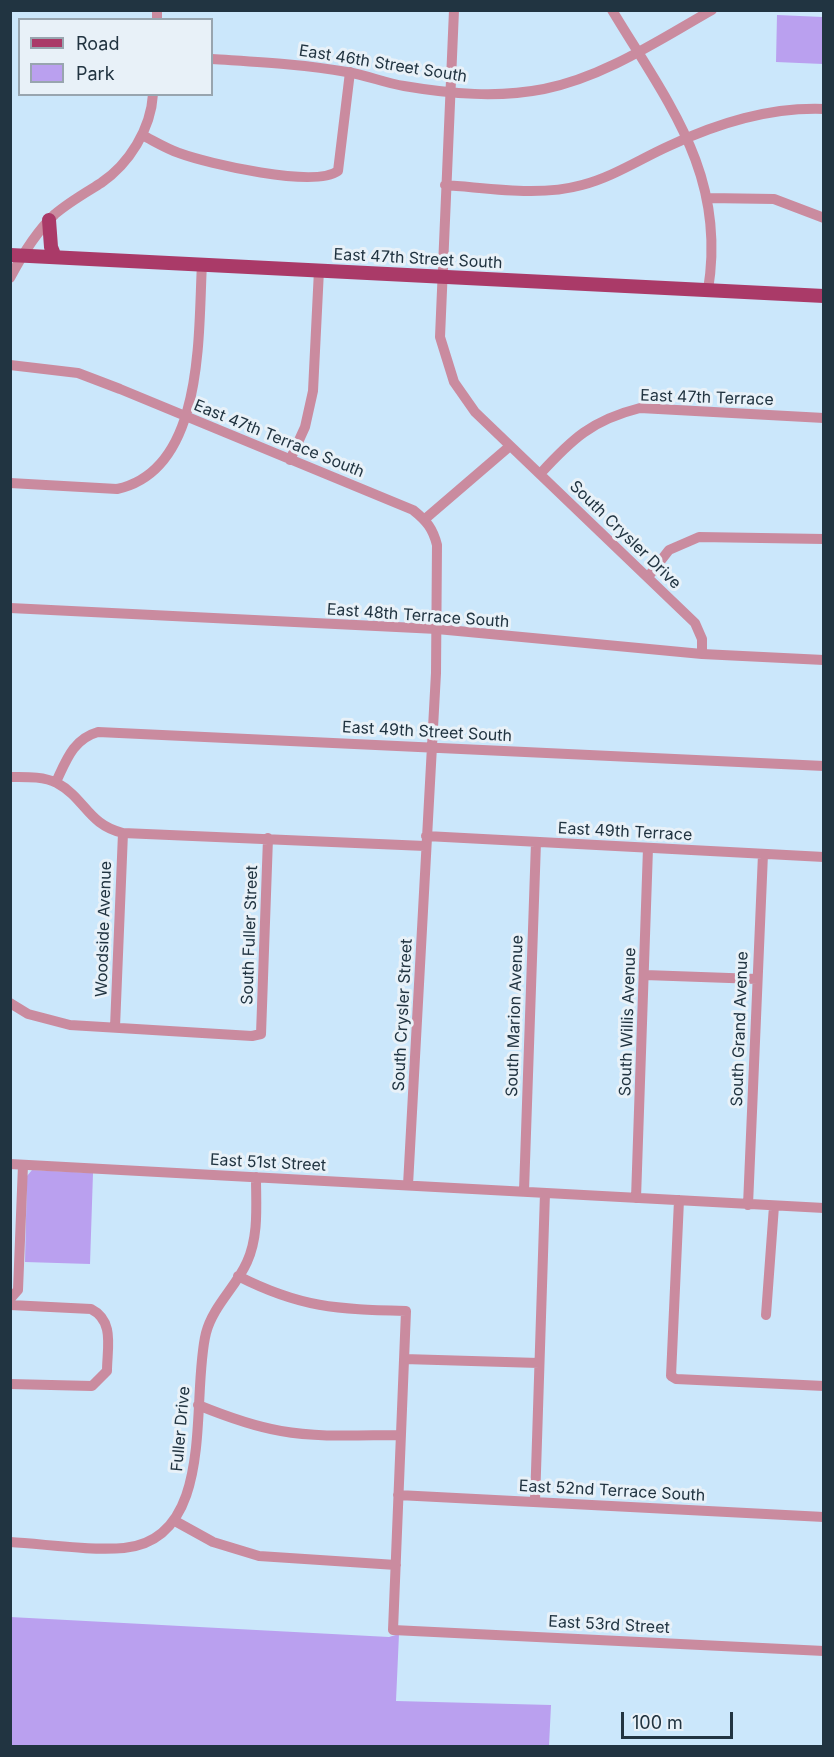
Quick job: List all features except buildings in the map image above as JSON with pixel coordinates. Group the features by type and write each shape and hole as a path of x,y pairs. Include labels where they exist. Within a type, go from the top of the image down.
{"main road":[{"path":"49,220 51,247 56,257"},
{"name":"East 47th Street South","path":"17,255 824,296"}],"street":[{"name":"South Crysler Drive","path":"454,10 440,338 454,382 475,412 695,623 702,639 702,654"},
{"path":"612,10 689,138 708,198 713,245 708,290"},
{"name":"East 46th Street South","path":"213,59 306,65 350,72 403,86 497,95 544,89 592,74 712,10"},
{"path":"142,135 178,153 227,167 289,175 331,176 338,171 350,72"},
{"path":"10,278 17,255 49,220 113,173 128,157 142,135 152,96"},
{"path":"445,185 513,190 579,186 611,175 689,138 737,120 778,110 824,109"},
{"path":"708,198 774,199 824,218"},
{"path":"10,483 107,489 131,486 148,477 162,464 185,416 195,379 202,264"},
{"path":"290,460 304,427 313,392 319,270"},
{"name":"East 47th Terrace South","path":"10,365 78,373 413,510 425,519"},
{"name":"East 47th Terrace","path":"540,474 587,428 614,414 640,408 824,418"},
{"path":"425,519 510,446"},
{"name":"South Crysler Street","path":"408,1185 417,1060 425,841 437,629 437,545 433,530 425,519"},
{"path":"648,577 669,550 699,537 824,539"},
{"name":"East 48th Terrace South","path":"10,608 437,629 702,654 824,660"},
{"name":"East 49th Street South","path":"56,782 76,743 87,735 98,732 824,765"},
{"path":"10,777 36,777 56,782"},
{"name":"East 49th Terrace","path":"56,782 74,795 99,824 123,832 268,838 536,842 824,857"},
{"name":"Woodside Avenue","path":"116,1027 123,832"},
{"name":"South Fuller Street","path":"116,1027 252,1036 261,1034 268,838"},
{"name":"South Marion Avenue","path":"524,1191 536,842"},
{"name":"South Willis Avenue","path":"636,1198 648,848"},
{"name":"South Grand Avenue","path":"748,1204 763,854"},
{"path":"645,975 757,979"},
{"path":"10,1003 28,1014 53,1022 116,1027"},
{"name":"East 51st Street","path":"10,1164 545,1193"},
{"path":"10,1299 18,1290 23,1165"},
{"name":"Fuller Drive","path":"10,1542 124,1548 154,1538 175,1521 184,1507 191,1484 207,1331 247,1264 254,1240 256,1177"},
{"path":"535,1502 545,1193 824,1208"},
{"path":"679,1200 671,1376 676,1379 824,1386"},
{"path":"766,1315 774,1206"},
{"path":"175,1521 213,1542 259,1556 289,1560 396,1565 406,1311 341,1309 310,1305 273,1294 238,1276"},
{"path":"10,1305 91,1309 103,1314 108,1325 107,1371 92,1386 10,1384"},
{"path":"404,1359 539,1363"},
{"path":"198,1405 241,1422 282,1431 318,1435 401,1435"},
{"name":"East 52nd Terrace South","path":"398,1495 824,1517"},
{"name":"East 53rd Street","path":"396,1565 393,1629 824,1651"}],"green space":[{"path":"777,15 823,17 823,64 776,62"},
{"path":"32,1170 93,1173 90,1264 25,1262 27,1176"},
{"path":"10,1617 389,1637 399,1634 396,1701 551,1705 549,1746 11,1746"}]}
